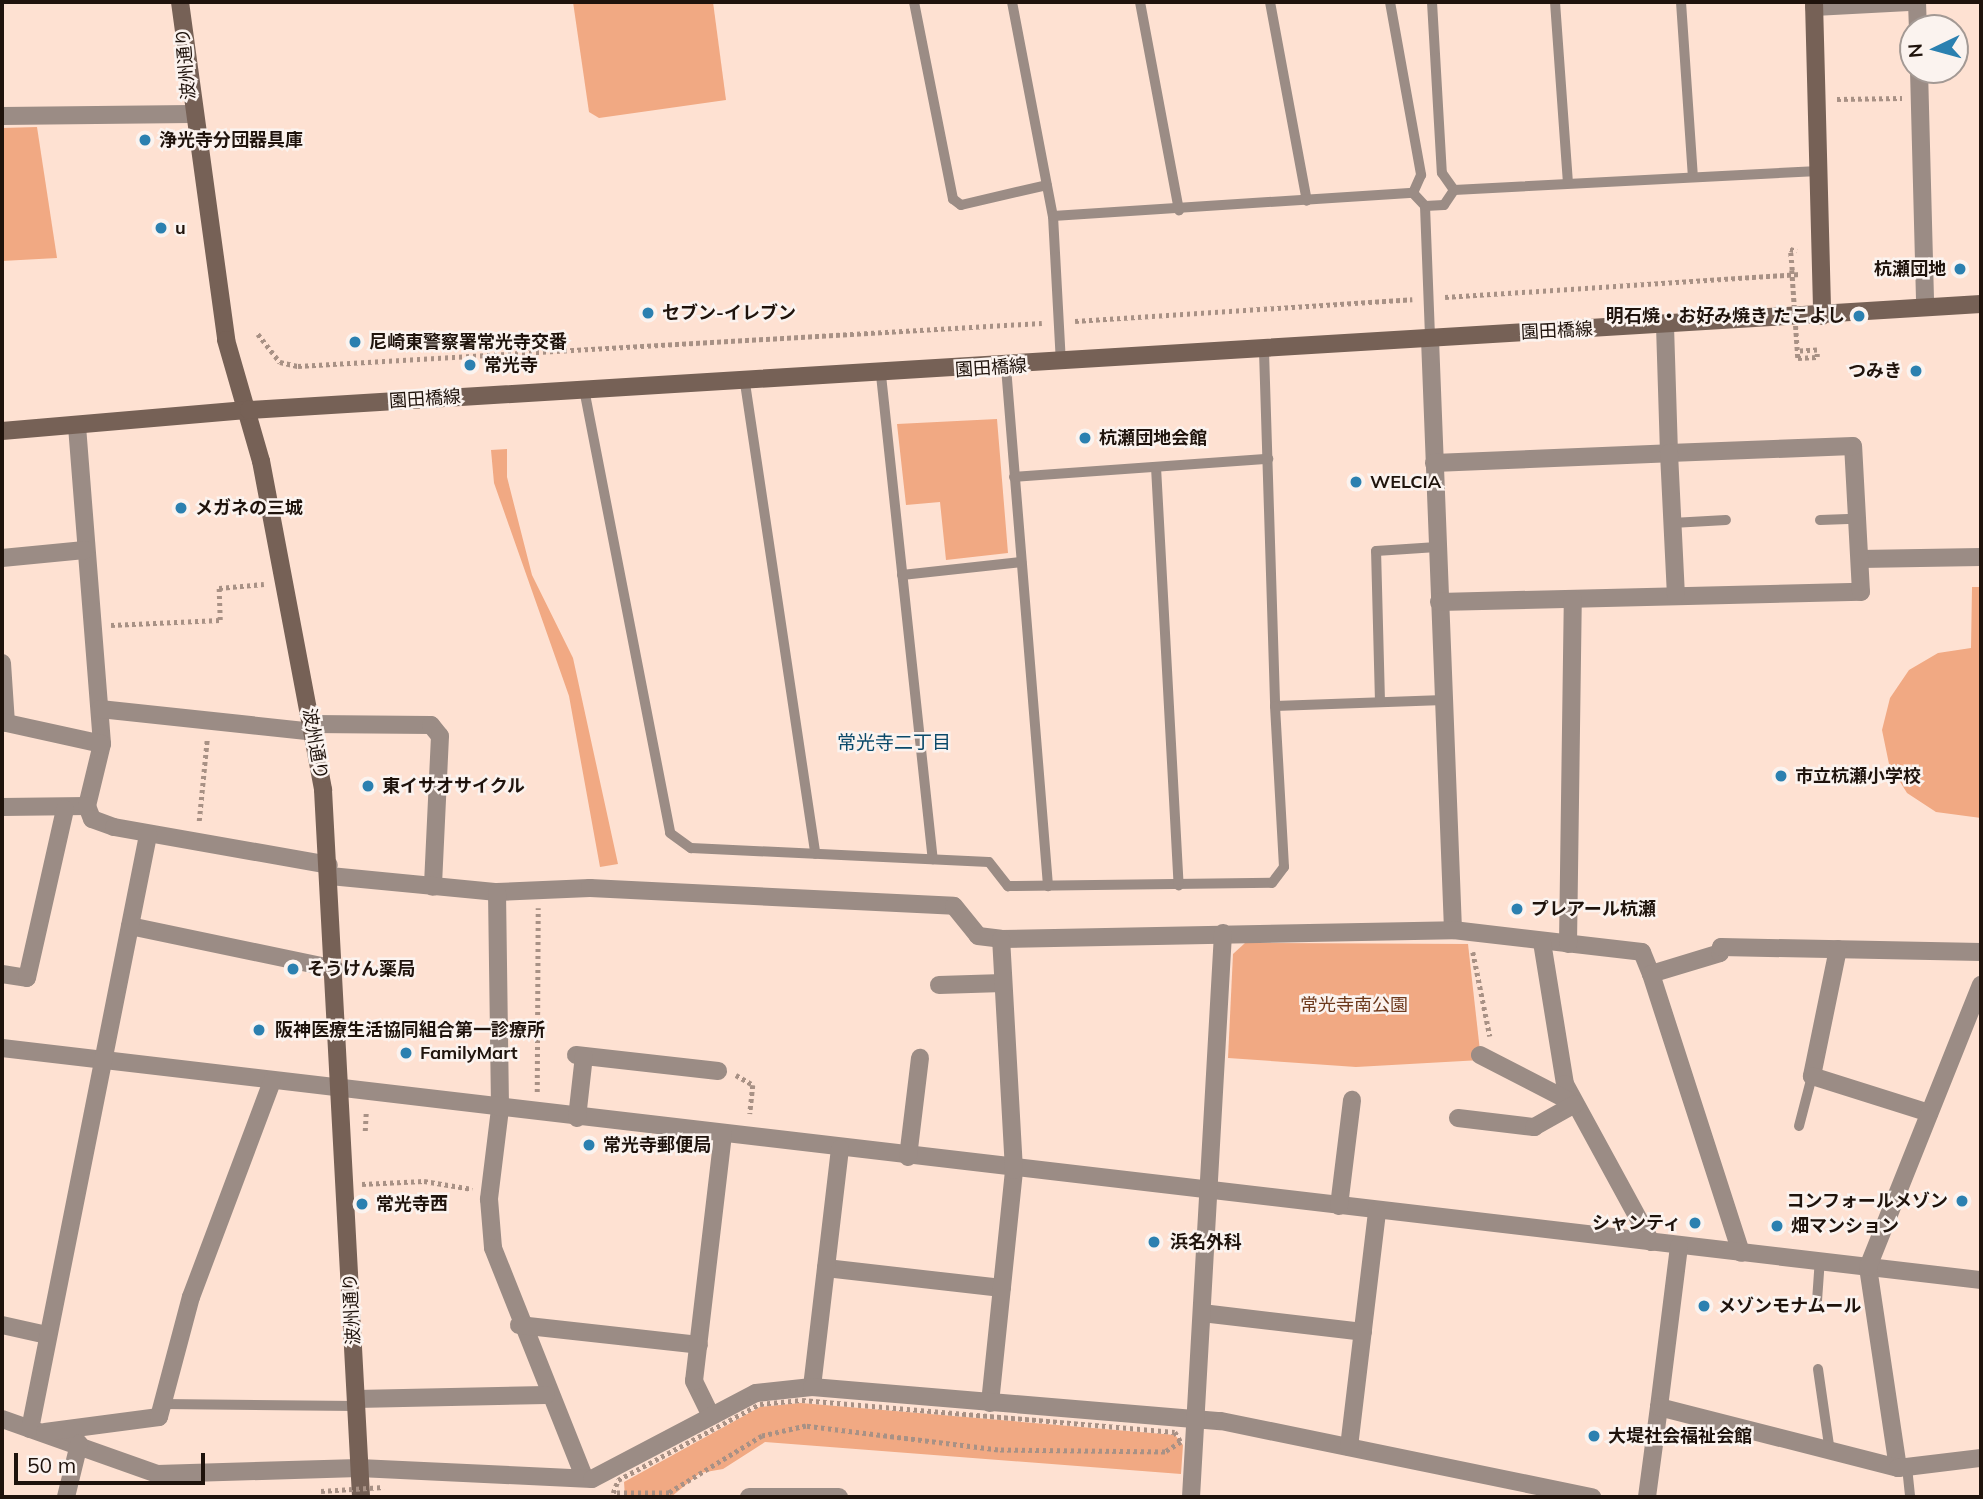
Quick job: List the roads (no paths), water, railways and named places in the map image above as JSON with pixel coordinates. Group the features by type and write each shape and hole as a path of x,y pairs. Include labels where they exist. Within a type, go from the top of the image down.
{"street":[{"name":"波州通り","path":"180,2 191,114 226,340 249,410 313,728 329,871 361,1497"},
{"path":"1822,316 1814,5 1909,2"},
{"path":"1920,84 1925,307"},
{"path":"2,116 191,114"},
{"name":"園田橋線","path":"2,431 249,410 584,389 881,375 1981,304"},
{"path":"1665,325 1676,595"},
{"path":"1430,339 1444,700 1462,932"},
{"path":"77,426 102,744 87,806 92,819 148,835 329,871 433,887 497,892 538,890 954,906 978,936 1001,939 1223,933 1462,932 1642,952 1741,1253"},
{"path":"1434,463 1853,446 1855,519 1860,559 1861,592 1439,602"},
{"path":"2,558 85,550"},
{"path":"1860,559 1981,557"},
{"path":"1568,944 1573,599"},
{"path":"2,663 4,722 102,744"},
{"path":"100,709 209,721 313,728 431,725 440,736 433,887"},
{"path":"2,807 65,809 87,806"},
{"path":"2,974 27,978 65,809"},
{"path":"36,1430 47,1335 106,1061 148,835"},
{"path":"497,892 500,1109 490,1192 493,1248 546,1395 589,1484"},
{"path":"130,926 335,969"},
{"path":"1191,1497 1223,933"},
{"path":"990,1403 1014,1170 1001,939"},
{"path":"1542,942 1565,1084 1651,1242"},
{"path":"1651,974 1720,953 1721,947 1981,952"},
{"path":"1838,949 1812,1076 1930,1113"},
{"path":"939,985 1003,984"},
{"path":"1902,1467 1868,1267 1981,985"},
{"path":"2,1048 1014,1170 1209,1190 1377,1212 1981,1280"},
{"path":"577,1118 580,1056 718,1071"},
{"path":"908,1157 920,1058"},
{"path":"1489,1058 1551,1097 1575,1104"},
{"path":"36,1430 159,1417 191,1297 272,1082"},
{"path":"1339,1206 1352,1100"},
{"path":"1458,1118 1534,1127 1575,1104"},
{"path":"711,1416 694,1381 723,1135"},
{"path":"811,1387 840,1149"},
{"path":"1349,1447 1377,1212"},
{"path":"1647,1497 1679,1246"},
{"path":"826,1268 1002,1288"},
{"path":"1202,1313 1363,1332"},
{"path":"2,1325 47,1335"},
{"path":"519,1325 699,1345"},
{"path":"2,1419 79,1444 157,1474 359,1468 589,1484 756,1393 811,1387 1196,1418 1349,1447 1570,1495 1592,1497"},
{"path":"356,1403 546,1395"},
{"path":"1660,1407 1830,1452 1902,1467 1981,1458"},
{"path":"66,1497 79,1444"},
{"path":"749,1497 768,1492 839,1497"}],"lane":[{"path":"914,2 953,199 961,205 1047,185"},
{"path":"1012,2 1053,216 1061,363"},
{"path":"1140,2 1179,210"},
{"path":"1270,2 1307,201"},
{"path":"1390,2 1421,175 1413,193"},
{"path":"1432,2 1442,173 1454,190"},
{"path":"1555,2 1568,183"},
{"path":"1681,2 1693,177"},
{"path":"1454,190 1819,171"},
{"path":"1421,175 1442,173"},
{"path":"1425,206 1444,205 1454,190"},
{"path":"1053,216 1413,193"},
{"path":"1413,193 1425,206 1431,298 1430,339"},
{"path":"584,389 670,833 691,848 989,862 1008,886 1272,883 1284,867 1275,706 1264,351"},
{"path":"1006,367 1048,886"},
{"path":"881,375 933,859"},
{"path":"745,383 815,854"},
{"path":"1014,477 1268,459"},
{"path":"1156,467 1179,884"},
{"path":"1819,520 1855,519"},
{"path":"1672,523 1726,520"},
{"path":"1380,702 1376,551 1437,547"},
{"path":"902,575 1021,562"},
{"path":"1275,706 1444,700"},
{"path":"1799,1126 1812,1076"},
{"path":"1817,1301 1820,1262"},
{"path":"1818,1369 1830,1452"},
{"path":"162,1404 356,1403"},
{"path":"1902,1467 1910,1497"}],"place":[{"name":"浄光寺分団器具庫","path":"145,140"},
{"name":"u","path":"161,228"},
{"name":"杭瀬団地","path":"1960,269"},
{"name":"セブン-イレブン","path":"648,313"},
{"name":"明石焼・お好み焼き たこよし","path":"1859,316"},
{"name":"尼崎東警察署常光寺交番","path":"355,342"},
{"name":"常光寺","path":"470,365"},
{"name":"つみき","path":"1916,371"},
{"name":"杭瀬団地会館","path":"1085,438"},
{"name":"WELCIA","path":"1356,482"},
{"name":"メガネの三城","path":"181,508"},
{"name":"市立杭瀬小学校","path":"1781,776"},
{"name":"東イサオサイクル","path":"368,786"},
{"name":"プレアール杭瀬","path":"1517,909"},
{"name":"そうけん薬局","path":"293,969"},
{"name":"阪神医療生活協同組合第一診療所","path":"259,1030"},
{"name":"FamilyMart","path":"406,1053"},
{"name":"常光寺郵便局","path":"589,1145"},
{"name":"コンフォールメゾン","path":"1962,1201"},
{"name":"常光寺西","path":"362,1204"},
{"name":"シャンティ","path":"1695,1223"},
{"name":"畑マンション","path":"1777,1226"},
{"name":"浜名外科","path":"1154,1242"},
{"name":"メゾンモナムール","path":"1704,1306"},
{"name":"大堤社会福祉会館","path":"1594,1436"}],"district":[{"name":"常光寺二丁目","path":"894,743"}],"park label":[{"name":"常光寺南公園","path":"1354,1005"}]}
